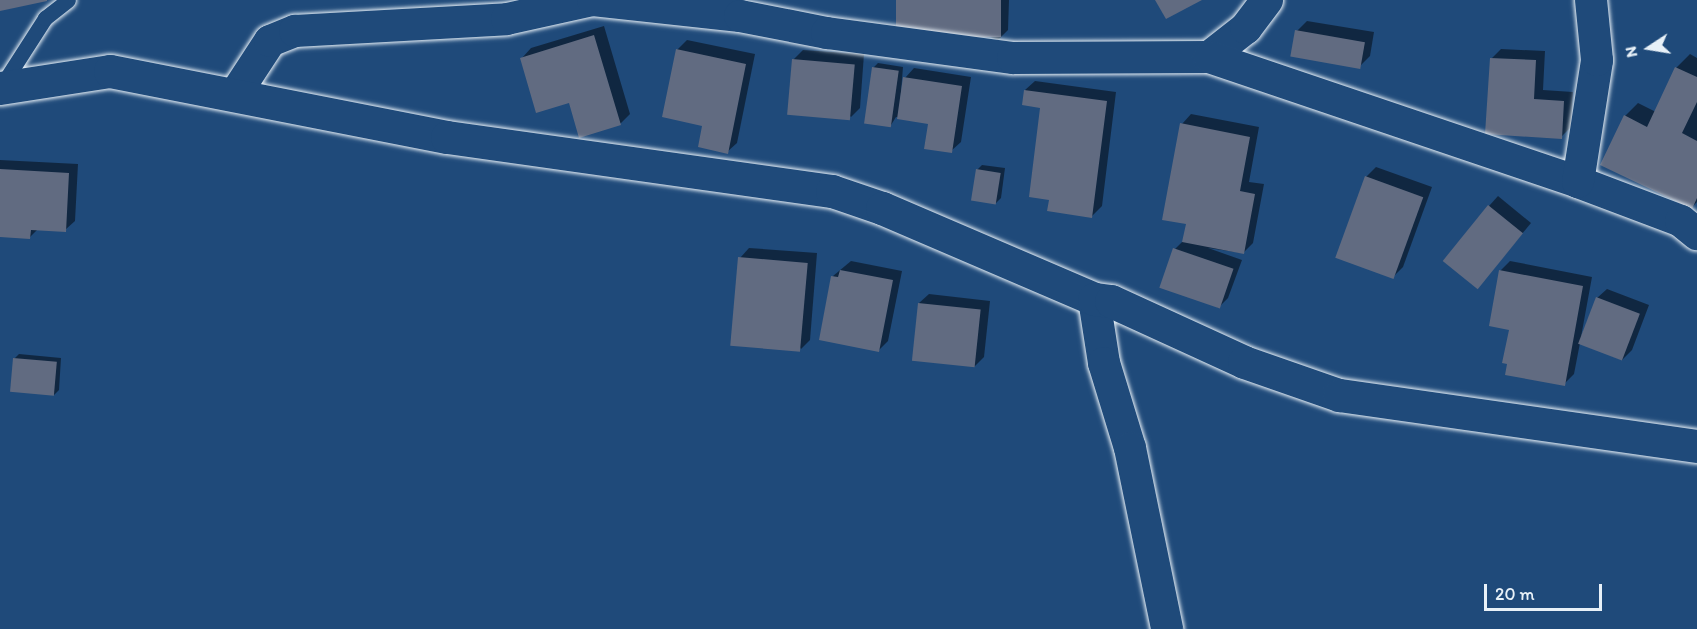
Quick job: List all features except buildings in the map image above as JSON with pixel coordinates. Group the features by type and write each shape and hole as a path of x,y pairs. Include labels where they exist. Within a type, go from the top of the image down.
{"main road":[{"path":"0,88 110,71 236,93 447,137 832,191 882,208 1094,299 1111,301 1244,362 1339,395 1697,446"}],"street":[{"path":"236,93 270,41 295,31 507,19 593,0 740,16 827,33 1013,58 1209,57 1578,182 1681,221 1697,234"},
{"path":"1209,57 1246,28 1267,0"},
{"path":"1578,182 1597,60 1591,0"},
{"path":"1094,299 1104,363 1130,448 1167,629"}],"lane":[{"path":"0,88 45,18 68,0"}]}
